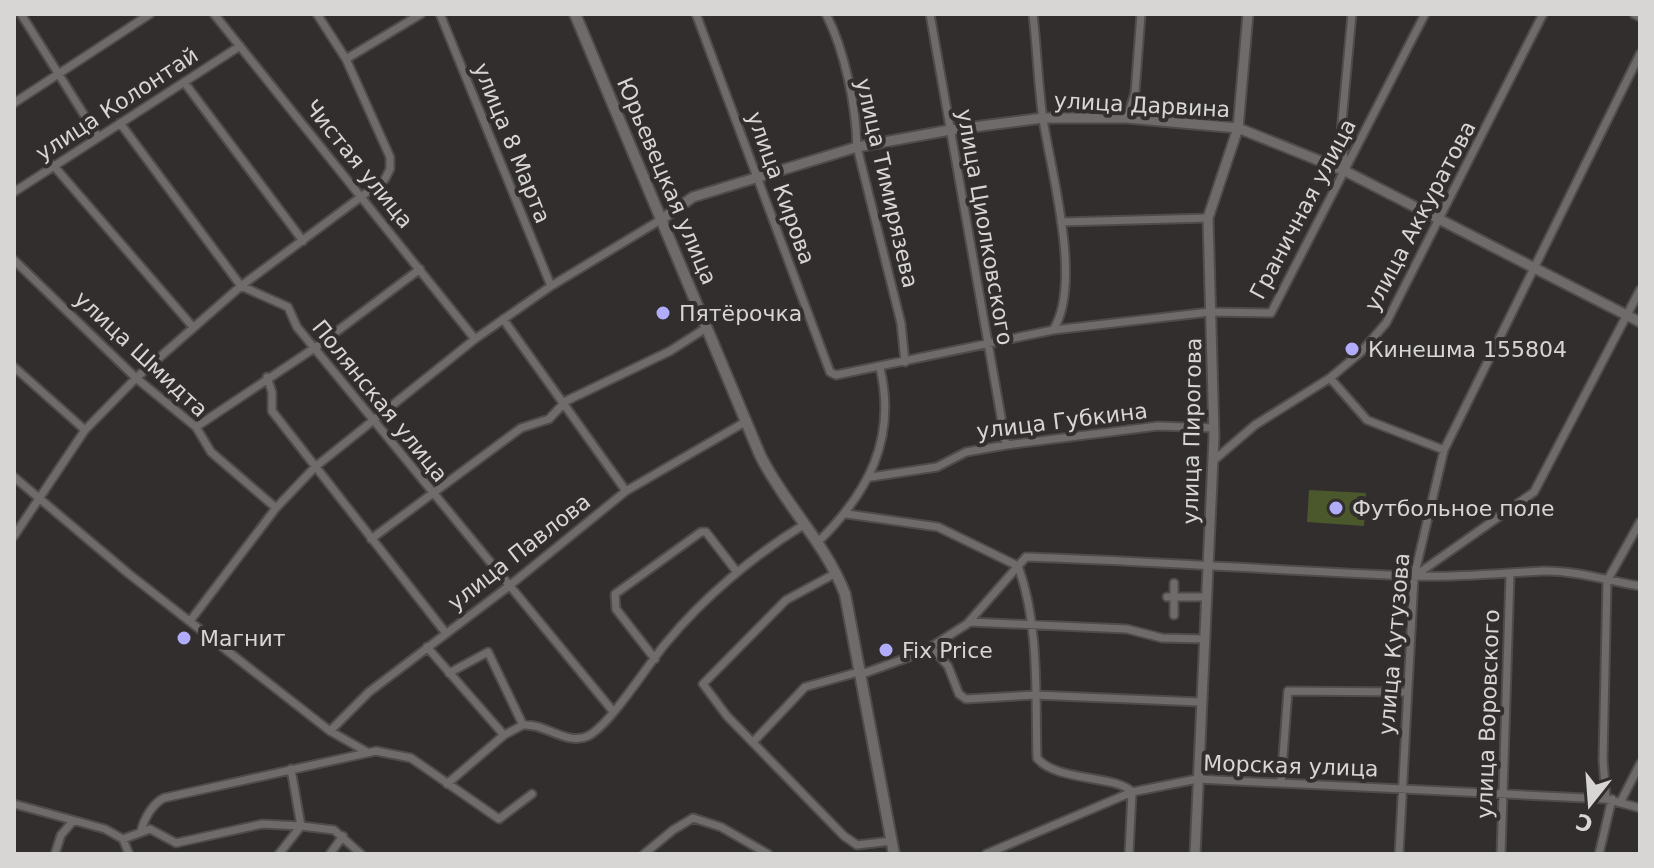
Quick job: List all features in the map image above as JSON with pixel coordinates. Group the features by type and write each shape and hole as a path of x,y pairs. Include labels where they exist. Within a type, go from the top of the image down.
{"main road":[{"name":"Юрьевецкая улица","path":"575,14 770,476 818,542 836,573 847,602 862,673 894,854"}],"street":[{"path":"21,14 98,137"},
{"path":"14,103 150,14"},
{"name":"Чистая улица","path":"214,14 475,339"},
{"path":"14,536 85,430 136,378 241,286 385,179 390,169 390,157 346,59 317,14"},
{"path":"346,59 421,14"},
{"name":"улица 8 Марта","path":"440,14 551,286"},
{"name":"улица Кирова","path":"696,14 832,374 880,368"},
{"name":"улица Тимирязева","path":"826,14 834,30 856,125 857,147 901,323 905,362"},
{"name":"улица Циолковского","path":"930,14 1006,445"},
{"path":"818,542 847,514 871,477 887,411 880,368 1053,330 1060,319 1065,285 1061,222 1043,118 1033,14"},
{"path":"1127,118 1135,93 1141,14"},
{"name":"улица Пирогова","path":"1195,854 1214,428 1208,218 1238,128 1248,14"},
{"path":"1345,171 1341,132 1352,14"},
{"name":"Граничная улица","path":"1053,330 1210,312 1271,313 1425,14"},
{"name":"улица Аккуратова","path":"1213,461 1255,425 1330,378 1361,352 1386,323 1543,14"},
{"path":"1634,14 1640,17"},
{"name":"улица Колонтай","path":"14,192 240,46"},
{"name":"улица Кутузова","path":"1399,854 1414,577 1444,450 1640,54"},
{"path":"184,82 303,241"},
{"name":"улица Дарвина","path":"662,219 693,197 757,177 857,147 950,130 1043,118 1127,118 1238,128 1345,171 1640,322"},
{"name":"Полянская улица","path":"120,123 241,286 288,307 297,327 612,710"},
{"path":"53,165 193,327"},
{"path":"1061,222 1208,218"},
{"path":"190,621 276,508 315,467 475,339 551,286 662,219"},
{"name":"улица Шмидта","path":"14,260 136,378 196,427 211,452 276,508"},
{"path":"196,427 316,347 420,269"},
{"path":"1414,577 1534,492 1640,290"},
{"path":"503,319 566,401 626,491"},
{"path":"371,539 521,428 549,419 566,401 670,351 706,328"},
{"path":"14,367 85,430"},
{"path":"267,377 272,392 272,411 445,632"},
{"path":"1330,378 1367,420 1444,450"},
{"name":"улица Павлова","path":"330,731 369,692 509,586 626,491 745,422"},
{"name":"улица Губкина","path":"871,477 937,467 966,452 1006,445 1149,427 1214,428"},
{"path":"14,477 330,731 367,752"},
{"path":"847,514 938,527 1018,566"},
{"path":"1599,854 1609,799 1603,760 1607,581 1640,522"},
{"path":"447,784 504,735 523,725 580,738 598,728 666,643 737,572 805,524"},
{"path":"655,659 616,609 615,594 701,532 706,532 737,572"},
{"path":"754,741 805,687 862,673 931,647 970,622 1026,557 1206,563 1414,577 1510,575 1542,571 1640,586"},
{"name":"Морская улица","path":"1018,566 1026,589 1031,627 1039,762 1089,780 1125,786 1132,792 1197,779 1609,799 1640,808"},
{"path":"836,573 786,600 703,684 727,716 844,836 857,845 892,841"},
{"name":"улица Воровского","path":"1501,854 1510,575"},
{"path":"1174,583 1170,597 1174,615"},
{"path":"1170,597 1205,597"},
{"path":"970,622 1127,629 1162,638 1203,639"},
{"path":"427,647 504,735"},
{"path":"931,647 948,666 961,697 1035,695 1200,702"},
{"path":"449,673 488,652 523,725"},
{"path":"1281,783 1288,691 1406,692"},
{"path":"141,832 157,801 367,752 401,754 499,819 532,794"},
{"path":"1621,801 1640,764"},
{"path":"279,854 301,826 291,769"},
{"path":"986,854 1132,792 1129,854"},
{"path":"14,804 105,829 123,839 130,853"},
{"path":"644,854 693,818 721,827 768,854"},
{"path":"55,854 61,835 73,821"},
{"path":"123,839 150,829 176,843 262,824 301,826 334,830 361,854"},
{"path":"330,854 343,836"}],"green space":[{"name":"Футбольное поле","path":"1309,490 1366,493 1364,526 1307,522"}],"place":[{"name":"Пятёрочка","path":"663,313"},
{"name":"Кинешма 155804","path":"1352,349"},
{"name":"Футбольное поле","path":"1336,508"},
{"name":"Магнит","path":"184,638"},
{"name":"Fix Price","path":"886,650"}]}
